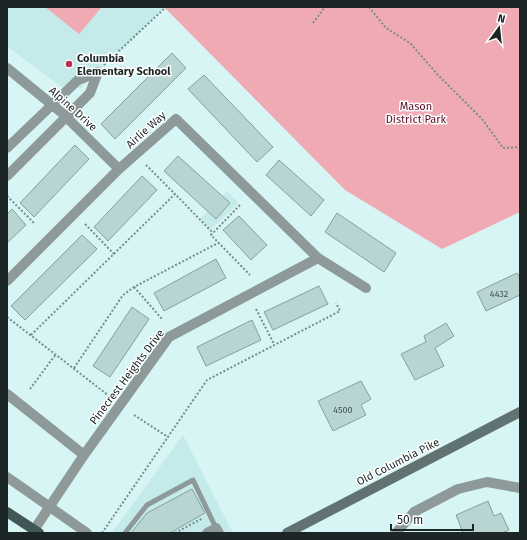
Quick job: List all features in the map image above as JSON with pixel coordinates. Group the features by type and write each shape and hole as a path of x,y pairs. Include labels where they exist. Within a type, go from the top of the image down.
{"main road":[{"path":"7,512 37,531"}],"street":[{"name":"Alpine Drive","path":"7,68 67,117 119,169"},
{"path":"7,148 78,80 98,72"},
{"path":"7,176 67,117 90,92 98,72"},
{"name":"Airlie Way","path":"7,281 119,169 176,119 318,258"},
{"path":"318,258 366,288"},
{"name":"Pinecrest Heights Drive","path":"37,531 84,455 170,337 318,258"},
{"path":"7,394 84,455"},
{"name":"Old Columbia Pike","path":"286,533 520,412"},
{"path":"7,477 88,533"},
{"path":"396,533 414,512 458,488 487,482 520,487"}],"lane":[{"path":"125,533 147,504 192,480 210,515 214,531"}],"path":[{"path":"98,72 166,7"},
{"path":"313,23 325,7"},
{"path":"369,7 386,28 410,43 437,74 482,120 503,148 520,148"},
{"path":"146,164 213,233 211,235 218,243 250,275"},
{"path":"31,335 174,194"},
{"path":"7,196 35,224"},
{"path":"213,233 240,205"},
{"path":"85,224 114,254"},
{"path":"74,368 123,295 134,286 218,243"},
{"path":"134,286 163,320"},
{"path":"102,533 207,380 340,311 336,303"},
{"path":"256,309 274,344"},
{"path":"7,317 114,400"},
{"path":"30,389 56,354"},
{"path":"134,415 168,437"},
{"path":"175,533 210,515"}],"shaded area":[{"name":"Columbia Elementary School","path":"7,7 165,7 80,89 73,83 64,87 60,86 7,46"},
{"path":"227,191 239,203 211,229 200,219"},
{"path":"183,435 233,533 112,533"}],"green space":[{"path":"45,7 102,7 79,34"},
{"name":"Mason District Park","path":"164,7 520,7 520,212 442,249 345,190"}],"building":[{"path":"172,53 186,68 115,139 101,124"},
{"path":"204,75 273,147 257,162 188,89"},
{"path":"75,145 89,159 34,217 20,203"},
{"path":"178,156 230,203 216,219 164,171"},
{"path":"279,160 324,200 311,216 266,175"},
{"path":"142,176 157,190 108,241 94,227"},
{"path":"12,209 26,225 7,243 7,214"},
{"path":"337,213 396,253 384,272 325,232"},
{"path":"239,216 267,245 251,260 223,230"},
{"path":"82,235 97,249 25,320 11,306"},
{"path":"216,259 226,278 164,311 154,293"},
{"path":"517,273 520,278 520,295 486,311 477,292"},
{"path":"319,286 328,304 273,330 264,312"},
{"path":"132,307 149,319 110,377 93,366"},
{"path":"252,320 261,340 206,366 197,347"},
{"path":"446,323 454,336 435,348 444,366 415,380 401,354 426,342 424,336"},
{"path":"361,381 371,399 361,405 366,415 333,431 318,401"},
{"path":"192,489 205,513 170,533 131,533 147,513"},
{"path":"488,501 494,516 501,513 509,530 502,533 463,533 456,515"}],"place":[{"name":"Columbia Elementary School","path":"69,64"}]}
